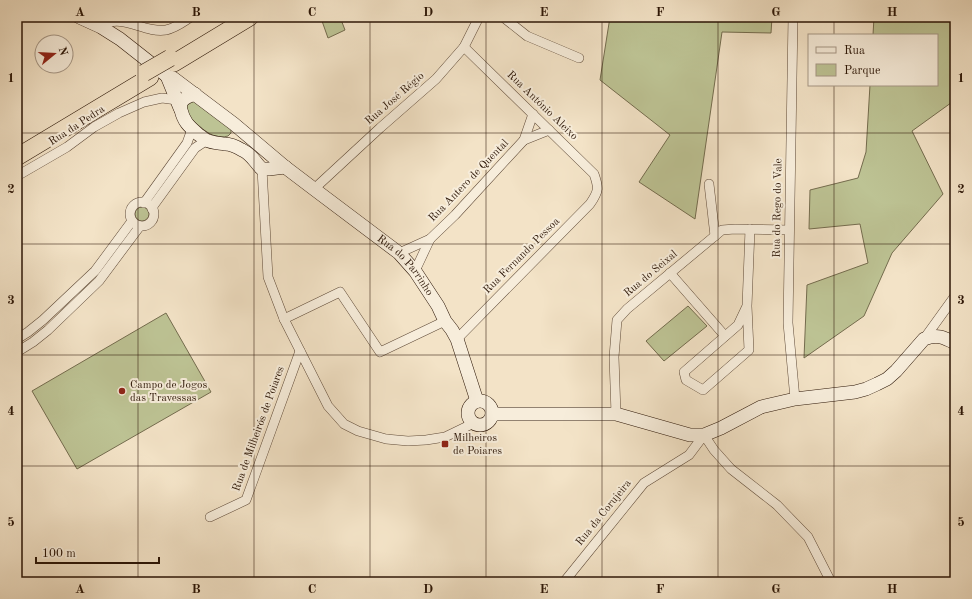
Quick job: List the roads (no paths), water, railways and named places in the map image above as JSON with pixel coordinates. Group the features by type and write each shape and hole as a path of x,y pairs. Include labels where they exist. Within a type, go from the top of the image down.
{"highway":[{"path":"17,149 97,102 161,70 237,17"},
{"path":"17,157 250,17"}],"street":[{"name":"Rua do Parrinho","path":"79,17 101,27 120,39 195,94 314,189 399,253 415,271 457,339 477,401"},
{"path":"101,27 109,22 125,22 154,30 166,30 176,27 191,17"},
{"name":"Rua José Régio","path":"314,189 436,79 464,47 479,17"},
{"path":"503,17 527,36 579,58"},
{"name":"Rua do Rego do Vale","path":"793,17 788,323 795,399"},
{"name":"Rua António Aleixo","path":"464,47 594,174 598,185"},
{"name":"Rua do Parrinho","path":"161,70 187,125 207,140 226,144 249,154 262,169"},
{"path":"178,104 181,103 184,98 195,94"},
{"name":"Rua da Pedra","path":"17,176 67,147 94,127 144,102 162,98 178,104"},
{"name":"Rua Antero de Quental","path":"399,253 430,238 464,205 524,140 533,114"},
{"path":"226,144 234,136 234,124"},
{"path":"148,206 187,143 192,129"},
{"name":"Rua Antero de Quental","path":"524,140 549,130"},
{"path":"148,206 154,214 152,220 146,225 136,223 131,214 133,208 138,204 153,206 195,148 207,140"},
{"path":"286,167 262,169 268,277 284,319 328,406 344,424 358,431 386,439 408,441 445,437 474,423 478,424 489,421 492,414 488,404 477,401 471,406 469,409 469,417 474,423"},
{"path":"709,184 715,236"},
{"name":"Rua Fernando Pessoa","path":"457,339 590,204 596,195 598,185"},
{"path":"17,339 43,320 94,271 136,223"},
{"path":"17,352 48,330 99,281 136,223"},
{"name":"Rua do Seixal","path":"616,414 614,357 618,320 628,309 722,230 789,230"},
{"path":"747,306 738,325 684,372 686,380 702,390 749,350 747,306 750,230"},
{"name":"Rua Antero de Quental","path":"415,271 430,238"},
{"path":"670,273 725,336"},
{"path":"284,319 340,292 380,352 446,321"},
{"path":"492,414 616,414 690,435 704,435 721,428 761,407 795,399 855,392 877,384 896,371 924,339 955,296"},
{"path":"924,339 935,336 955,342"},
{"name":"Rua de Milheirós de Poiares","path":"210,517 246,500 300,351"},
{"path":"704,435 714,450 731,469 777,505 808,536 831,582"},
{"name":"Rua da Corujeira","path":"564,582 644,483 689,455 704,435"}],"place":[{"name":"Campo de Jogos das Travessas","path":"122,391"},
{"name":"Milheiros de Poiares","path":"445,444"}]}
